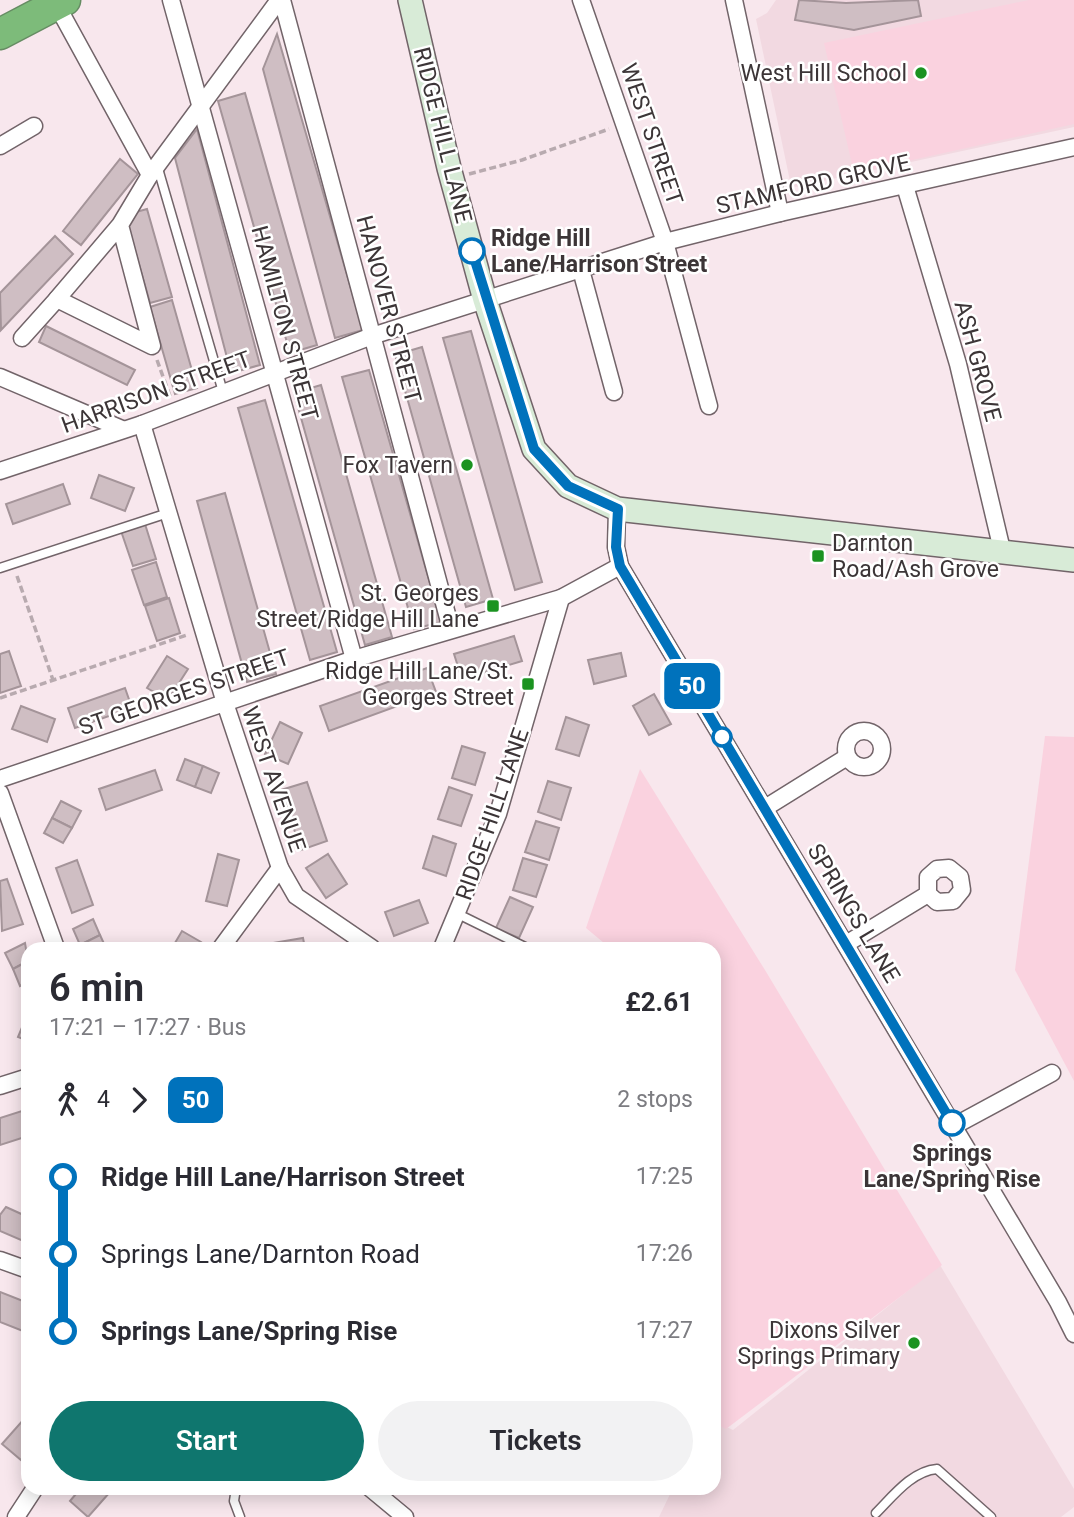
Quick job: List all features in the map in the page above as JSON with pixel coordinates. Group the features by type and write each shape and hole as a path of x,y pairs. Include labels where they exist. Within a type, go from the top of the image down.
{"highway":[{"path":"0,34 59,2"}],"street":[{"name":"HAMILTON STREET","path":"171,0 354,659"},
{"path":"22,338 120,225 154,170 201,104 281,0"},
{"name":"HANOVER STREET","path":"281,0 451,629"},
{"name":"RIDGE HILL LANE","path":"410,0 452,178 485,300 534,449 568,486 618,509 1074,560"},
{"name":"WEST STREET","path":"581,0 665,242 709,406"},
{"path":"734,0 780,213"},
{"path":"59,2 154,170"},
{"path":"0,146 34,126"},
{"name":"STAMFORD GROVE","path":"485,300 665,242 780,213 1074,147"},
{"name":"ASH GROVE","path":"905,186 958,364 1002,550"},
{"path":"120,225 152,346"},
{"path":"581,270 614,392"},
{"path":"57,299 152,346"},
{"name":"HARRISON STREET","path":"0,471 142,424 372,336 485,300"},
{"path":"0,377 122,429"},
{"name":"WEST AVENUE","path":"142,424 225,703 280,868 296,896 363,942"},
{"name":"SPRINGS LANE","path":"618,509 616,547 620,566 954,1126 1074,1334"},
{"name":"ST GEORGES STREET","path":"0,779 354,659 561,598 620,566"},
{"name":"RIDGE HILL LANE","path":"445,942 498,814 561,598"},
{"path":"765,808 847,757"},
{"path":"0,793 54,942"},
{"path":"225,942 280,868"},
{"path":"846,944 928,894"},
{"path":"954,1126 1052,1073"},
{"path":"0,1086 21,1079"},
{"path":"0,1260 21,1268"},
{"path":"16,1517 30,1495"},
{"path":"378,1495 405,1517"}],"lane":[{"path":"154,170 223,392"},
{"path":"0,569 168,513"},
{"path":"458,914 515,942"},
{"path":"876,1513 925,1470 937,1469 991,1517"},
{"path":"235,1495 234,1501 240,1517"}],"path":[{"path":"452,178 522,160 624,123"},
{"path":"152,346 175,411"},
{"path":"13,564 53,680"},
{"path":"0,698 203,630"}],"shaded area":[{"name":"West Hill School","path":"776,0 1074,0 1074,127 795,187 790,181 756,19 767,13"},
{"name":"West Hill School","path":"1029,0 1074,0 1074,124 854,173 824,43"},
{"path":"1045,736 1074,737 1074,1081 1015,970"},
{"path":"640,769 765,970 942,1265 726,1429 721,1426 721,942 603,942 586,928"},
{"name":"Dixons Silver Springs Primary","path":"940,1265 1074,1489 1074,1507 1061,1517 659,1517 670,1495 721,1495 721,1424 733,1430"}],"building":[{"path":"799,0 846,3 918,0 921,16 854,30 795,20"},
{"path":"277,34 363,330 335,338 263,69"},
{"path":"245,93 317,345 290,353 218,101"},
{"path":"197,129 260,365 231,373 175,158"},
{"path":"120,159 138,174 81,245 63,231"},
{"path":"147,209 172,297 150,303 125,215"},
{"path":"55,236 73,254 1,330 0,293"},
{"path":"172,300 197,388 175,394 150,307"},
{"path":"46,326 135,370 127,385 39,342"},
{"path":"471,331 542,582 515,590 443,338"},
{"path":"422,347 493,599 466,607 395,355"},
{"path":"369,370 441,622 414,629 342,377"},
{"path":"321,385 392,637 365,645 294,393"},
{"path":"265,400 337,652 310,660 238,408"},
{"path":"99,475 134,488 125,511 91,498"},
{"path":"63,484 70,504 13,524 6,504"},
{"path":"225,493 276,674 247,682 197,501"},
{"path":"145,524 156,559 133,566 121,531"},
{"path":"156,562 167,597 144,605 132,570"},
{"path":"169,598 180,633 157,641 145,606"},
{"path":"514,636 522,661 462,679 454,654"},
{"path":"9,651 21,686 0,693 0,654"},
{"path":"621,653 626,676 594,684 588,660"},
{"path":"167,656 188,669 168,700 147,688"},
{"path":"427,668 436,692 329,731 320,706"},
{"path":"125,688 132,708 75,728 68,708"},
{"path":"654,694 671,724 649,735 633,706"},
{"path":"21,706 55,719 47,742 12,729"},
{"path":"566,717 589,725 579,756 556,749"},
{"path":"280,722 302,733 288,764 265,754"},
{"path":"462,746 485,753 475,785 452,778"},
{"path":"185,759 203,766 195,787 177,780"},
{"path":"203,766 219,773 211,793 195,787"},
{"path":"155,770 162,790 106,810 99,789"},
{"path":"548,781 571,788 561,820 538,812"},
{"path":"307,782 327,841 301,850 281,790"},
{"path":"449,787 472,795 461,826 438,819"},
{"path":"61,801 81,811 72,828 52,818"},
{"path":"52,818 72,828 63,843 44,833"},
{"path":"536,821 559,828 549,860 525,852"},
{"path":"433,836 456,844 446,876 423,868"},
{"path":"218,854 239,860 227,906 206,901"},
{"path":"328,854 347,884 326,898 306,868"},
{"path":"523,858 547,865 536,897 513,890"},
{"path":"77,860 93,905 72,913 56,868"},
{"path":"7,879 23,924 2,931 0,881"},
{"path":"510,897 533,907 519,938 496,928"},
{"path":"419,900 428,923 394,936 385,912"},
{"path":"93,919 100,935 86,942 79,942 73,929"},
{"path":"182,931 201,942 176,942"},
{"path":"100,935 103,942 86,942"},
{"path":"303,938 304,942 279,942"},
{"path":"21,945 21,965 13,969 5,953"},
{"path":"21,965 20,986 13,969"},
{"path":"21,1111 21,1138 0,1145 0,1118"},
{"path":"6,1207 21,1214 21,1240 0,1231 0,1215"},
{"path":"0,1292 21,1300 21,1330 0,1322"},
{"path":"21,1422 21,1460 2,1444"},
{"path":"75,1495 107,1495 88,1517 70,1501"}],"bus line":[{"name":"50","path":"472,251 485,300 534,449 568,486 618,509 616,547 620,566 952,1123"}],"place":[{"name":"West Hill School","path":"921,73"},
{"name":"Ridge Hill Lane/Harrison Street","path":"472,251"},
{"name":"Fox Tavern","path":"467,465"},
{"name":"Darnton Road/Ash Grove","path":"818,556"},
{"name":"St. Georges Street/Ridge Hill Lane","path":"493,606"},
{"name":"Ridge Hill Lane/St. Georges Street","path":"528,684"},
{"name":"Springs Lane/Spring Rise","path":"952,1123"},
{"name":"Dixons Silver Springs Primary","path":"914,1343"}]}
